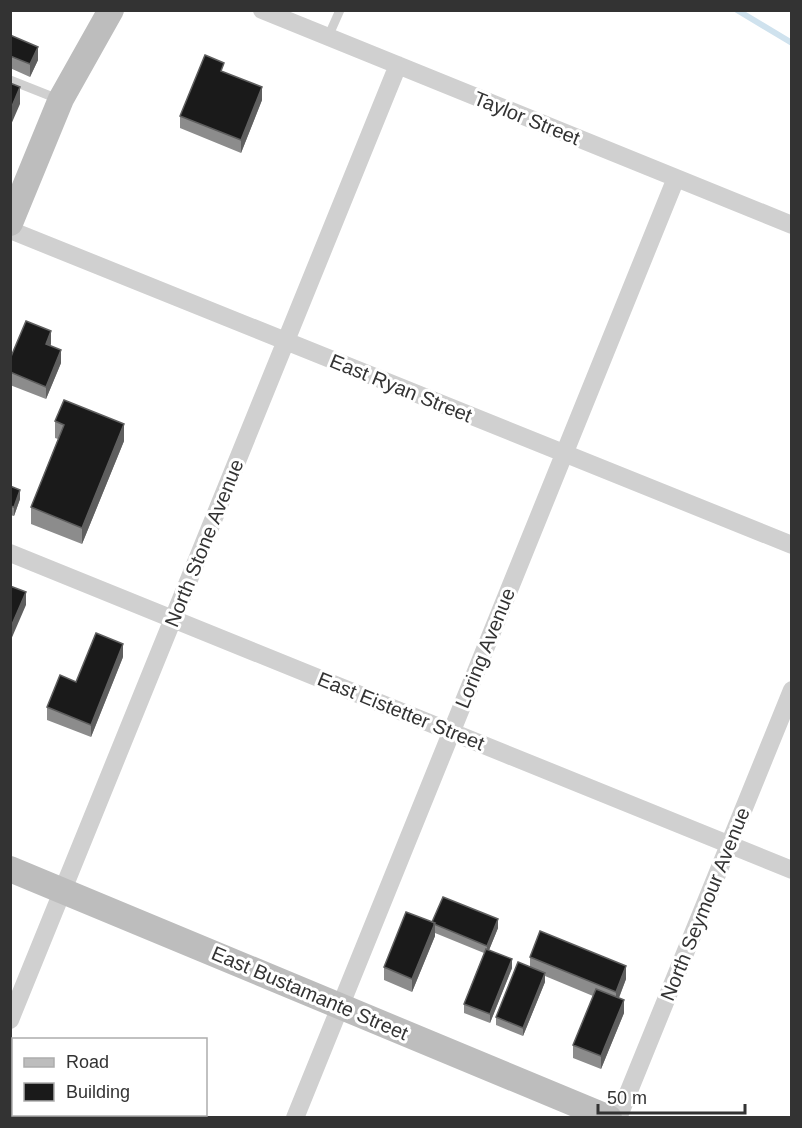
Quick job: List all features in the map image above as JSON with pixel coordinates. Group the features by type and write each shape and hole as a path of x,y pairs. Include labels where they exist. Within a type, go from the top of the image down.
{"street":[{"path":"10,223 61,99 111,10"},
{"name":"Taylor Street","path":"272,12 328,37 792,225"},
{"name":"North Stone Avenue","path":"10,1020 398,65"},
{"name":"Loring Avenue","path":"295,1118 676,178"},
{"name":"East Ryan Street","path":"10,230 792,545"},
{"name":"East Eistetter Street","path":"10,553 792,870"},
{"name":"North Seymour Avenue","path":"618,1118 792,690"},
{"name":"East Bustamante Street","path":"10,869 609,1118"}],"lane":[{"path":"328,37 340,10"},
{"path":"10,80 61,99"}],"building":[{"path":"10,35 38,47 30,64 10,56"},
{"path":"205,55 224,63 221,71 262,87 241,140 180,116"},
{"path":"10,83 20,87 10,111"},
{"path":"26,321 51,331 46,344 61,350 46,387 10,372 10,359"},
{"path":"64,400 124,424 82,528 31,507 64,425 55,421"},
{"path":"10,486 20,490 14,507 10,506"},
{"path":"10,586 26,592 10,629"},
{"path":"96,633 123,644 91,725 47,707 60,675 76,682"},
{"path":"443,897 498,919 487,946 432,922"},
{"path":"406,912 435,923 412,979 384,967"},
{"path":"540,931 626,966 616,992 530,957"},
{"path":"486,949 512,959 490,1014 464,1004"},
{"path":"518,962 545,973 523,1028 496,1017"},
{"path":"596,989 624,1000 601,1056 573,1045"}],"waterway":[{"path":"737,10 792,43"}]}
